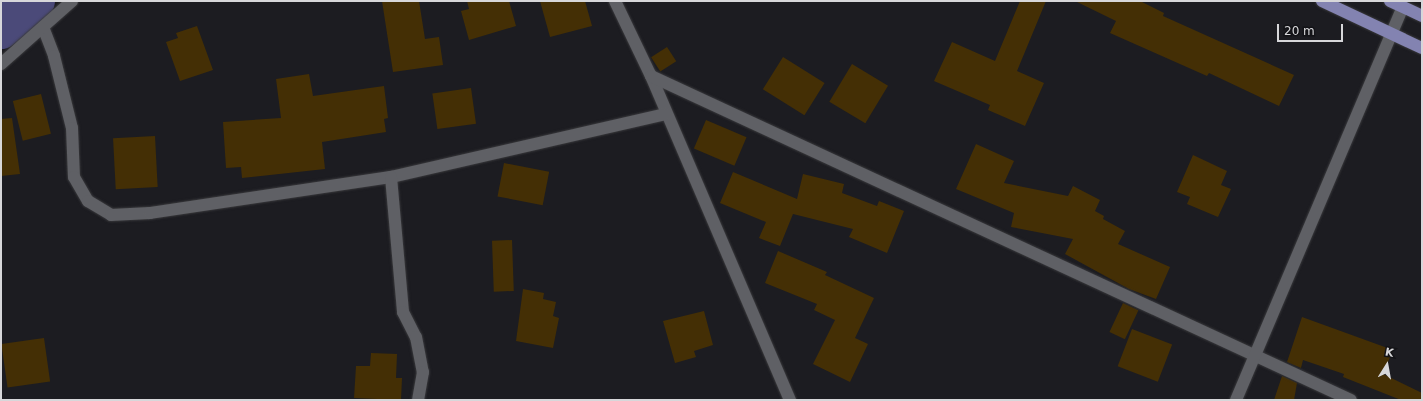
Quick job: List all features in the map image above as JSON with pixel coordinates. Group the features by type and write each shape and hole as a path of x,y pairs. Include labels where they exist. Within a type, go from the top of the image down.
{"main road":[{"path":"1322,1 1422,48"},
{"path":"1390,1 1422,16"}],"street":[{"path":"1,64 72,1"},
{"path":"615,1 651,76 790,400"},
{"path":"1236,400 1257,354 1403,7"},
{"path":"43,27 54,56 72,128 74,177 88,201 111,215 150,213 391,177 666,114"},
{"path":"651,76 1257,354 1351,400"},
{"path":"391,177 403,312 416,337 423,372 418,400"}],"building":[{"path":"382,1 419,1 425,39 439,37 443,65 393,72"},
{"path":"467,1 509,1 516,26 469,40 461,11 469,9"},
{"path":"540,1 585,1 592,26 550,37"},
{"path":"1020,1 1046,1 1017,71 1044,83 1025,126 988,110 990,105 934,81 952,42 995,61"},
{"path":"1075,1 1140,1 1164,13 1163,16 1294,75 1279,106 1209,73 1207,76 1110,33 1116,21"},
{"path":"197,26 213,70 180,81 166,42 178,38 176,33"},
{"path":"667,47 676,61 660,72 651,57"},
{"path":"783,57 825,83 804,115 763,89"},
{"path":"852,64 888,86 865,123 829,102"},
{"path":"309,74 313,96 384,86 388,118 384,119 386,132 322,142 325,169 242,178 241,167 226,168 223,122 281,118 276,79"},
{"path":"471,88 476,124 437,129 432,93"},
{"path":"41,94 51,134 23,141 13,101"},
{"path":"12,118 20,174 1,176 1,119"},
{"path":"706,120 747,137 734,166 694,149"},
{"path":"155,136 158,187 116,189 113,138"},
{"path":"976,144 1014,161 1004,183 1068,196 1073,186 1100,200 1095,211 1104,216 1103,219 1125,231 1118,244 1170,267 1156,299 1129,289 1065,254 1073,239 1011,227 1014,213 956,189"},
{"path":"1193,155 1227,171 1221,185 1231,189 1218,217 1187,204 1190,197 1177,192"},
{"path":"504,163 549,172 543,205 498,196"},
{"path":"733,172 797,199 803,174 844,184 842,193 877,206 879,201 904,211 887,253 849,237 853,229 793,214 780,246 759,238 766,222 720,203"},
{"path":"512,240 514,291 494,292 492,241"},
{"path":"778,251 827,272 825,275 874,298 855,338 868,344 850,382 813,364 835,320 814,310 817,304 765,283"},
{"path":"523,289 544,293 543,299 556,302 553,316 559,318 553,348 516,341"},
{"path":"1123,303 1138,310 1125,339 1109,332"},
{"path":"704,311 713,345 694,351 696,357 675,363 663,321"},
{"path":"1302,317 1393,350 1383,374 1422,393 1422,400 1401,400 1343,377 1344,374 1303,360 1301,368 1287,362"},
{"path":"1132,329 1172,344 1158,382 1118,366"},
{"path":"44,338 50,382 8,388 1,344"},
{"path":"371,353 397,354 396,378 402,378 401,400 354,398 356,366 370,366"},
{"path":"1282,376 1297,383 1294,400 1274,400"}],"waterway":[{"path":"1,29 35,1"}]}
